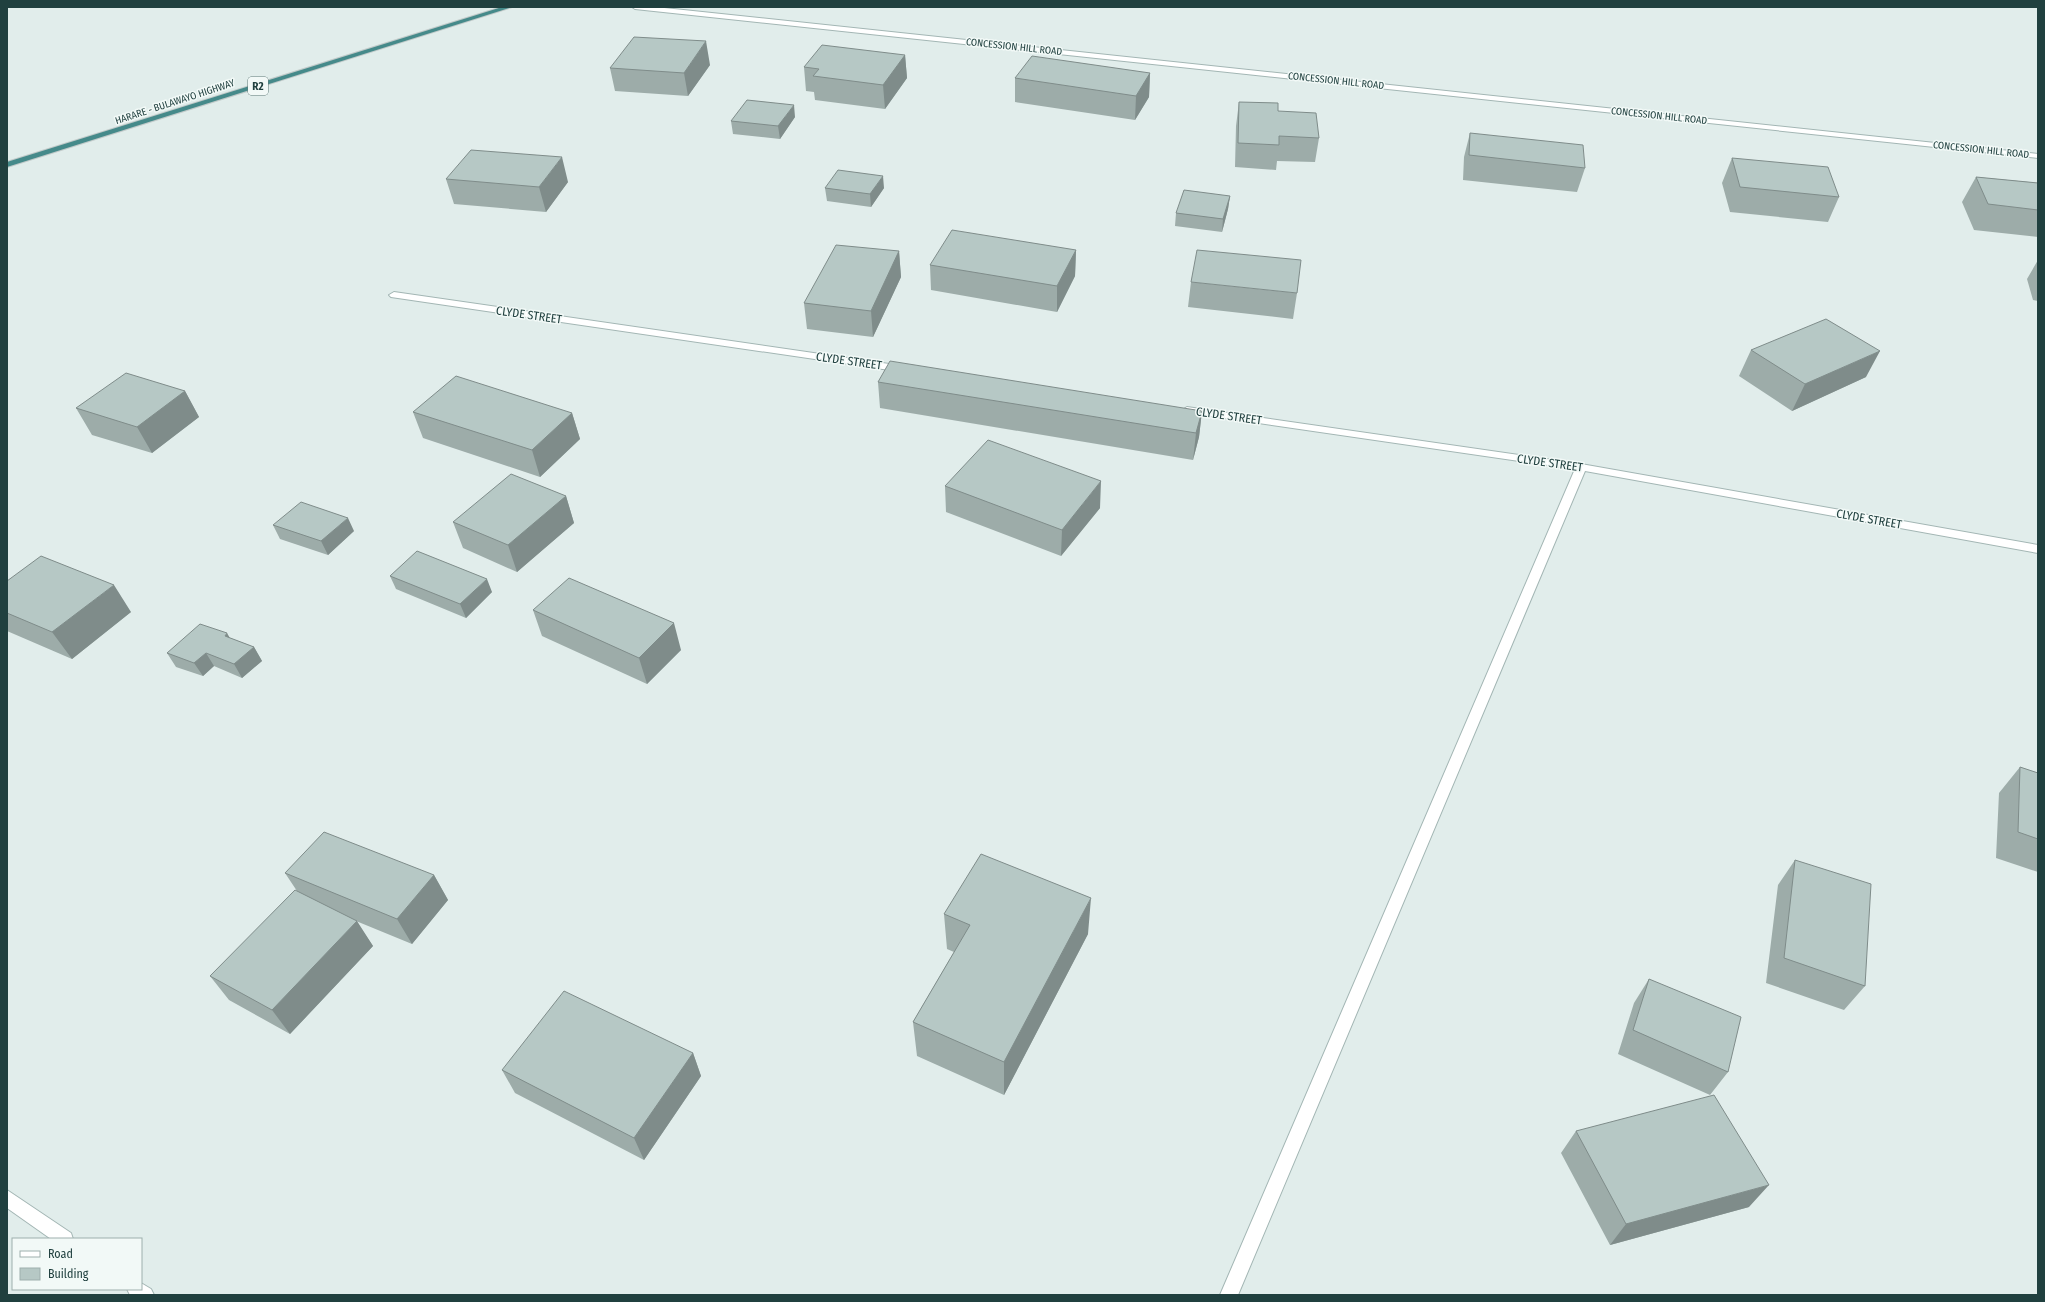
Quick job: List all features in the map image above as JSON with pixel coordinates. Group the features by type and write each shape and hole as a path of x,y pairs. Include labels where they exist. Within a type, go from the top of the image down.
{"highway":[{"name":"HARARE - BULAWAYO HIGHWAY","path":"7,166 509,7"}],"street":[{"name":"CONCESSION HILL ROAD","path":"635,7 2038,156"},
{"name":"CLYDE STREET","path":"394,295 917,371"},
{"name":"CLYDE STREET","path":"1178,409 1581,467 2038,549"},
{"path":"1229,1295 1581,467"},
{"path":"7,1198 64,1238"}],"building":[{"path":"634,37 706,41 684,73 610,68"},
{"path":"822,45 905,55 883,85 813,76 819,69 804,67"},
{"path":"1032,56 1150,73 1136,96 1015,78"},
{"path":"747,100 794,105 778,126 731,121"},
{"path":"1239,102 1278,103 1278,111 1316,113 1319,138 1279,136 1279,145 1238,143"},
{"path":"1470,133 1583,145 1585,168 1469,155"},
{"path":"471,150 562,157 539,187 446,179"},
{"path":"1732,158 1828,167 1839,197 1740,187"},
{"path":"838,170 883,176 870,194 825,188"},
{"path":"1976,177 2038,183 2038,210 1988,204"},
{"path":"1184,190 1230,196 1223,219 1176,213"},
{"path":"952,230 1076,250 1057,286 930,265"},
{"path":"836,245 899,251 871,311 804,303"},
{"path":"1197,250 1301,260 1297,293 1191,282"},
{"path":"1826,319 1880,351 1805,384 1751,350"},
{"path":"890,361 1202,411 1196,433 878,382"},
{"path":"126,373 185,391 137,427 76,408"},
{"path":"456,376 572,413 532,450 413,412"},
{"path":"988,440 1101,481 1062,530 945,486"},
{"path":"511,474 566,496 508,545 453,522"},
{"path":"301,502 348,518 321,541 273,525"},
{"path":"417,551 487,579 460,604 390,576"},
{"path":"41,556 114,585 52,632 7,613 7,581"},
{"path":"569,578 674,623 639,658 533,610"},
{"path":"200,624 227,633 225,636 254,647 234,664 206,653 194,663 167,653"},
{"path":"2020,767 2038,773 2038,839 2018,832"},
{"path":"324,832 434,875 397,919 285,873"},
{"path":"981,854 1091,898 1004,1062 913,1022 970,925 944,914"},
{"path":"1795,860 1871,884 1865,986 1784,958"},
{"path":"295,890 357,921 272,1010 210,976"},
{"path":"1649,979 1741,1017 1728,1072 1633,1030"},
{"path":"564,991 693,1053 634,1138 502,1070"},
{"path":"1714,1095 1769,1185 1626,1224 1576,1131"}]}
